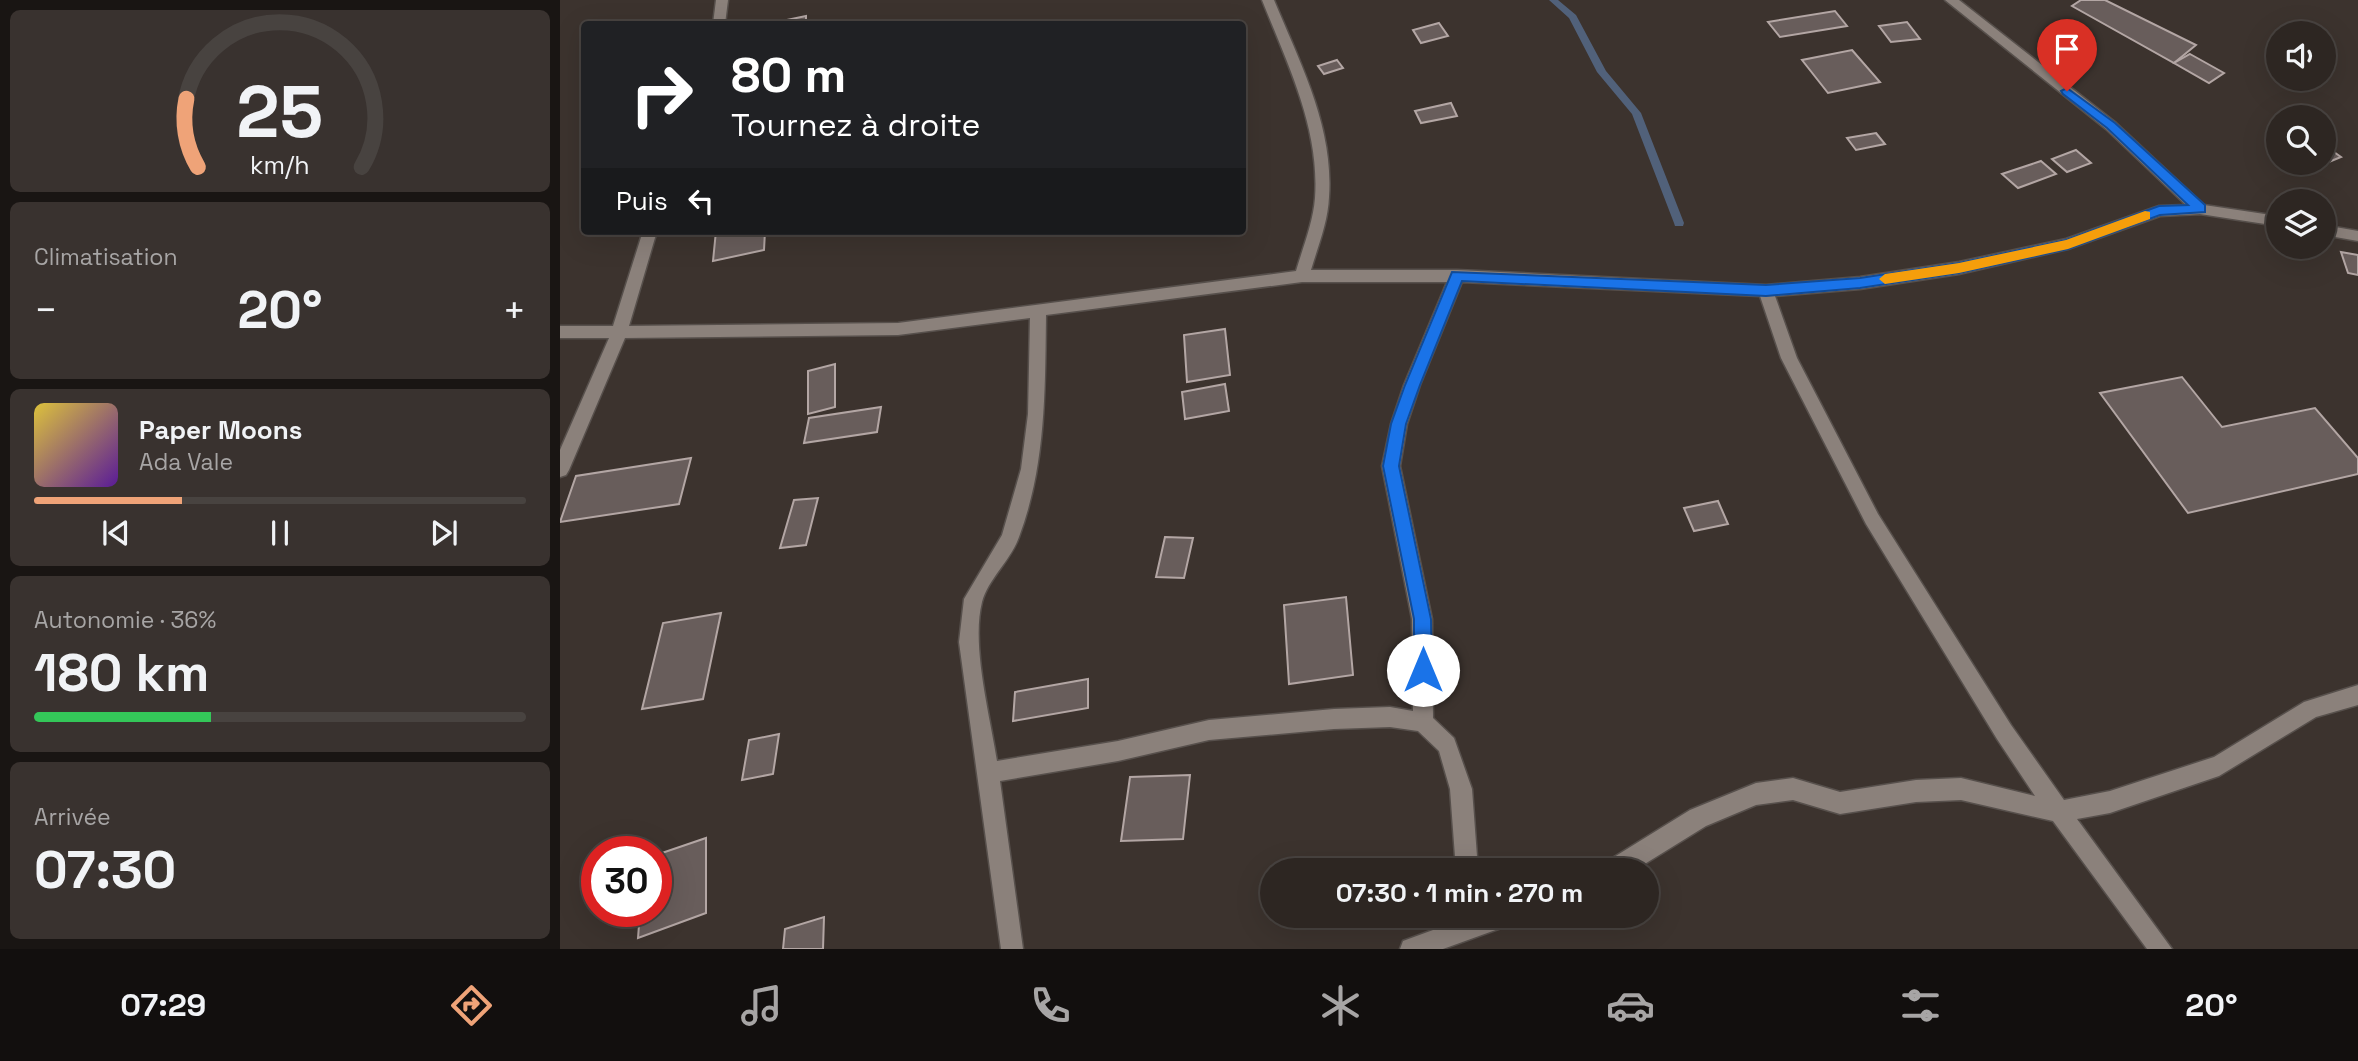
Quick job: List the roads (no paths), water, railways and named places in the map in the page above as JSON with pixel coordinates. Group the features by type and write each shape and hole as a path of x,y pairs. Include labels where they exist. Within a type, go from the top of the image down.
{"street":[{"path":"719,21 722,0"},
{"path":"1268,0 1320,142 1322,197 1302,276"},
{"path":"1951,0 2111,126 2200,209"},
{"path":"560,332 898,329 1038,313 1302,276 1457,276 1766,291 1860,283 1959,268 2068,244 2159,211 2200,209 2266,219"},
{"path":"2336,232 2358,236"},
{"path":"560,470 619,333 649,235"},
{"path":"1423,722 1422,619 1391,466 1399,424 1412,385 1457,276"},
{"path":"1766,291 1789,358 1872,519 1939,631 2059,812 2161,949"},
{"path":"1012,949 969,642 974,599 1010,537 1030,469 1036,414 1038,313"},
{"path":"1633,858 1698,818 1756,794 1793,789 1840,803 1916,791 1961,789 2059,812 2110,802 2219,766 2311,709 2358,695"},
{"path":"987,773 1118,751 1209,730 1334,719 1390,717 1423,722 1447,745 1461,789 1467,858"},
{"path":"1411,949 1450,928"}],"waterway":[{"path":"1553,0 1573,17 1602,72 1636,113 1679,223"}]}
